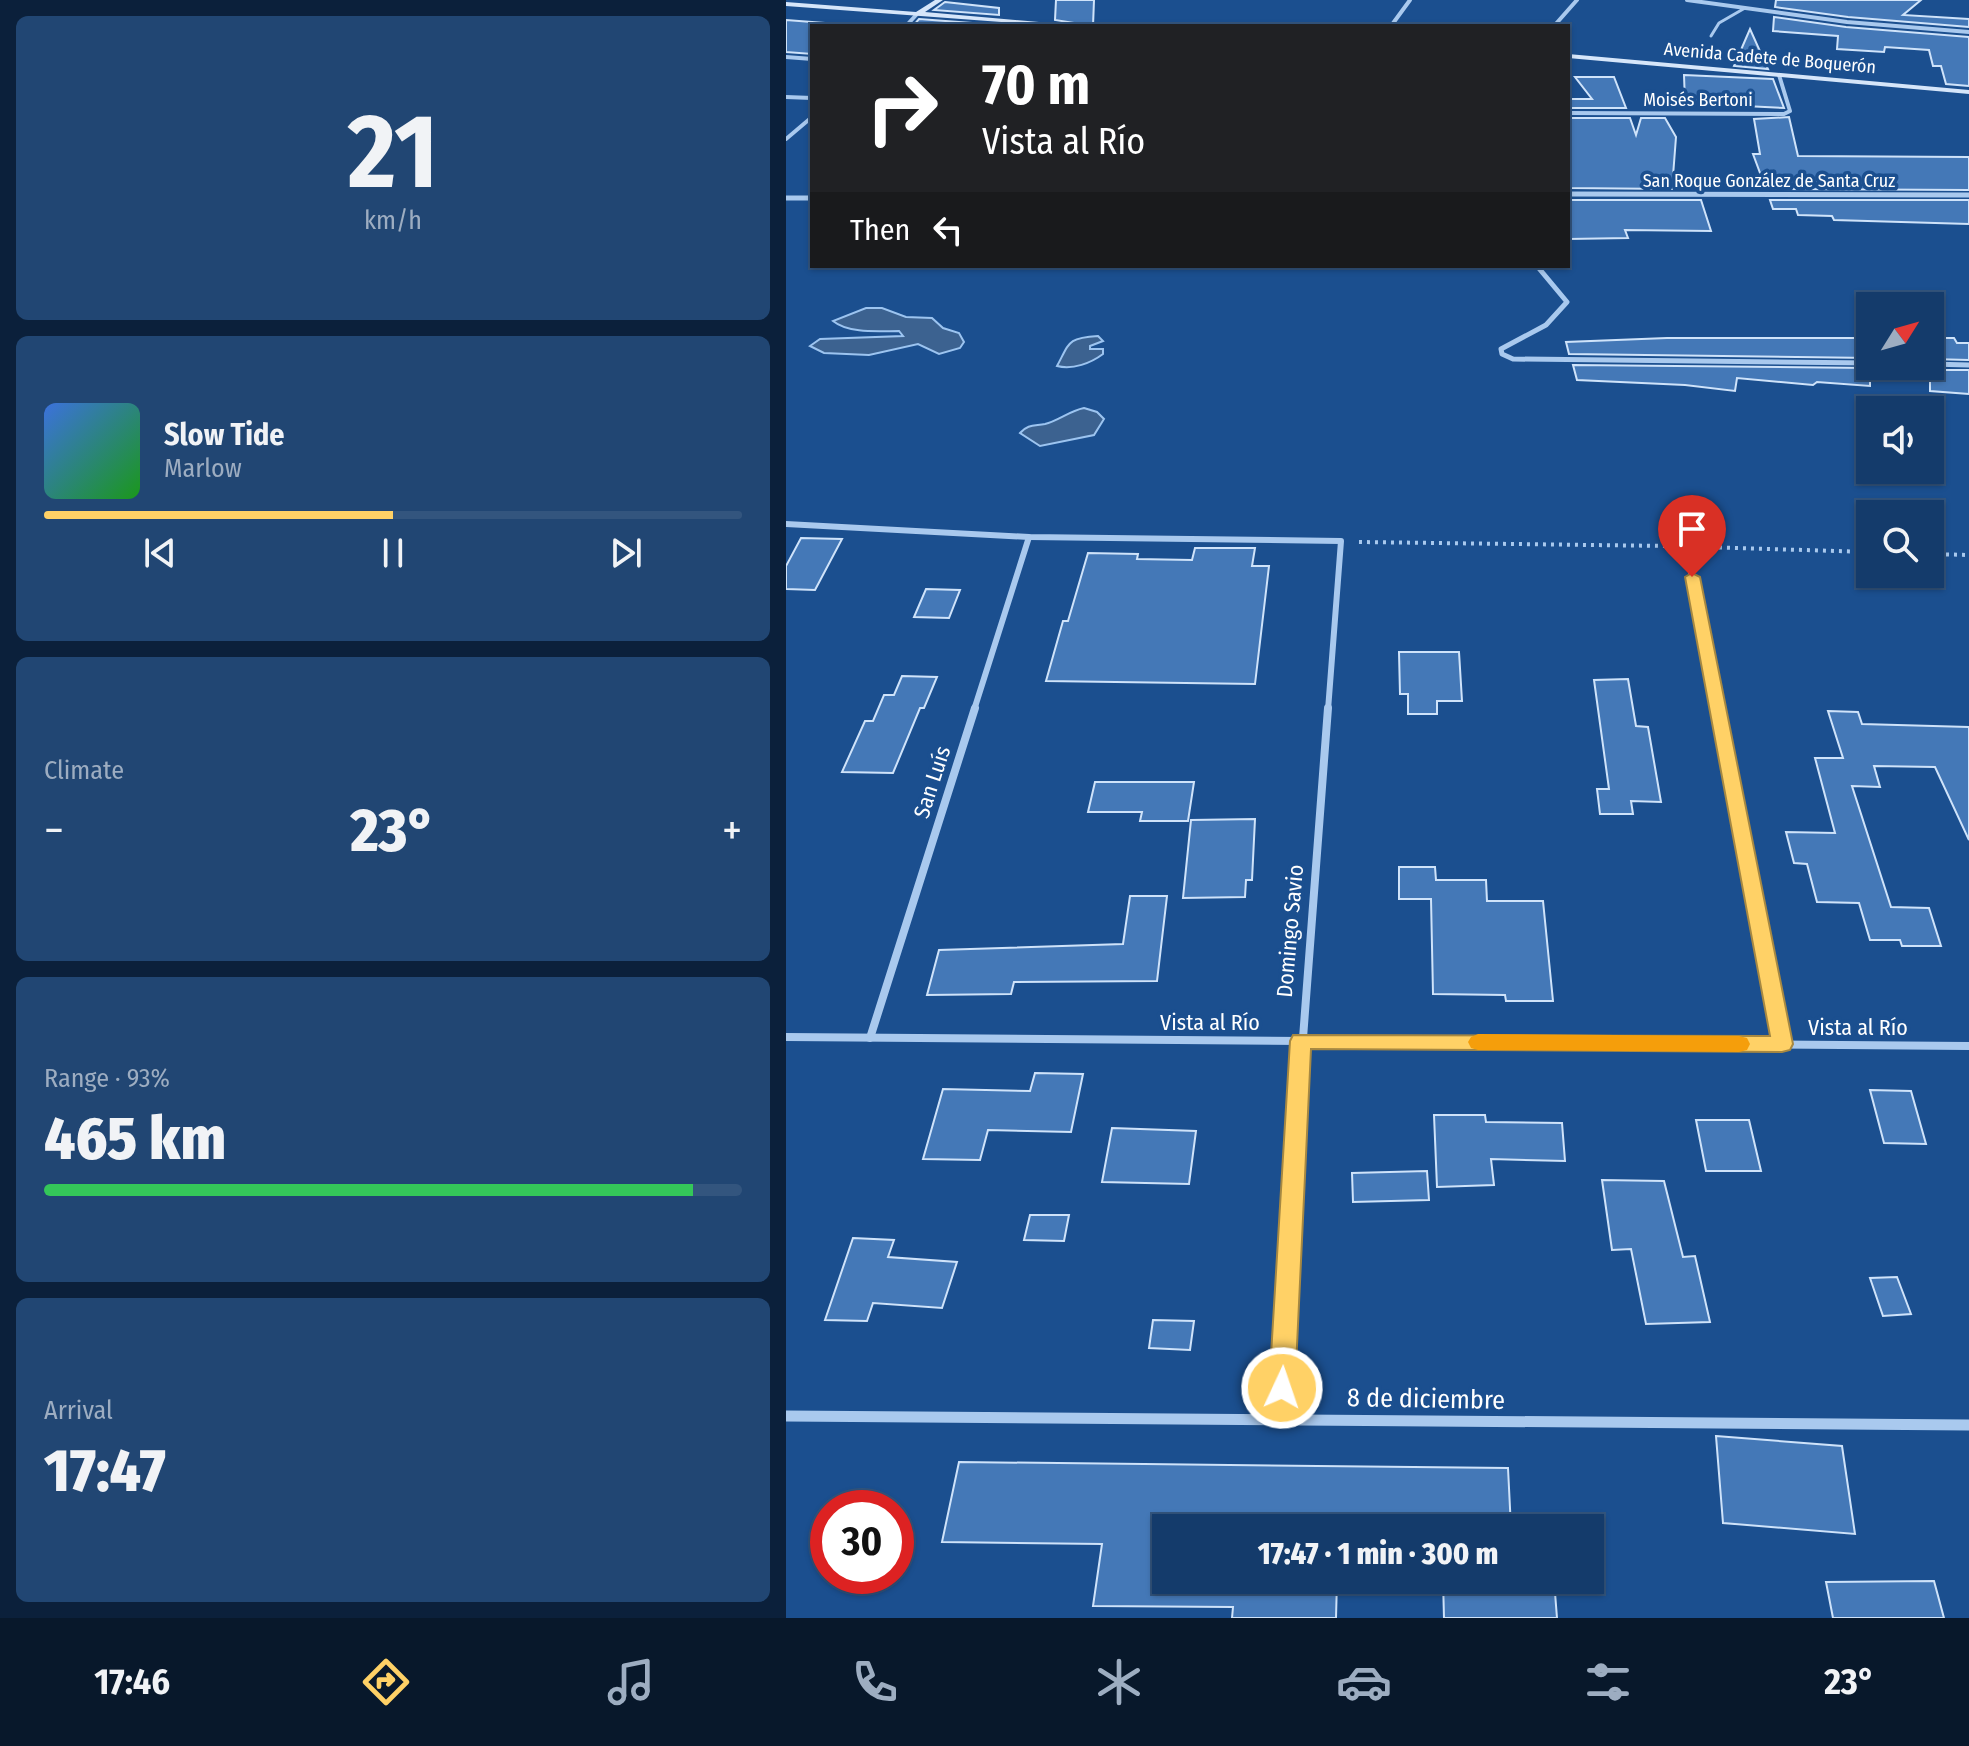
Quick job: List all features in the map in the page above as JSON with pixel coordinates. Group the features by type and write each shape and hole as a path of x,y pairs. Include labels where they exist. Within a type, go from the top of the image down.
{"main road":[{"path":"917,14 940,0"},
{"path":"786,4 1054,24"},
{"name":"Avenida Cadete de Boquerón","path":"1570,56 1969,92"}],"street":[{"path":"1392,24 1410,0"},
{"path":"1556,24 1577,0"},
{"path":"1687,0 1847,22 1969,32"},
{"path":"908,24 917,14"},
{"path":"786,57 810,59"},
{"name":"Moisés Bertoni","path":"1570,113 1784,114 1790,111 1779,75"},
{"path":"786,97 810,98"},
{"path":"786,139 810,119"},
{"name":"San Roque González de Santa Cruz","path":"1570,194 1969,195"},
{"path":"786,198 810,198"},
{"path":"1539,268 1567,302 1559,316 1540,331 1501,349 1502,354 1513,359 1856,363"},
{"path":"1944,364 1969,365"},
{"path":"786,524 1029,537 1341,541"},
{"name":"San Luís","path":"870,1038 1029,537"},
{"name":"Domingo Savio","path":"1280,1419 1301,1041 1341,541"},
{"path":"1686,546 1782,1044"},
{"name":"Vista al Río","path":"786,1037 1969,1046"},
{"name":"8 de diciembre","path":"786,1416 1969,1425"}],"lane":[{"path":"1711,36 1719,23 1745,8"}],"path":[{"path":"1341,541 1856,552"},
{"path":"1944,554 1969,555"}],"water":[{"path":"866,308 882,308 906,317 932,318 943,328 959,333 964,342 960,348 939,354 918,344 869,355 824,353 810,346 820,339 903,336 899,331 856,330 833,321"},
{"path":"1098,336 1103,341 1090,346 1090,349 1103,349 1103,354 1082,365 1057,366 1075,340"},
{"path":"1084,408 1097,412 1104,419 1094,435 1040,446 1020,433 1029,427 1050,423"}],"building":[{"path":"1056,0 1094,0 1093,24 1055,20"},
{"path":"1776,0 1921,0 1903,15 1969,19 1969,27 1848,17 1775,7"},
{"path":"945,2 999,8 999,15 934,10"},
{"path":"1774,17 1846,27 1969,37 1969,86 1946,84 1941,66 1933,66 1929,50 1885,47 1884,52 1837,49 1838,36 1773,31"},
{"path":"919,19 985,24 915,24"},
{"path":"786,20 838,24 810,24 810,54 786,52"},
{"path":"1750,29 1768,69 1734,66"},
{"path":"1684,75 1773,79 1784,108 1685,103"},
{"path":"1575,77 1614,77 1626,108 1570,108 1570,99 1592,99"},
{"path":"1789,117 1798,156 1969,157 1969,190 1766,189 1753,154 1760,154 1754,119"},
{"path":"1570,118 1630,118 1636,135 1641,118 1665,118 1676,137 1672,189 1570,188"},
{"path":"1570,200 1701,200 1711,231 1625,230 1628,238 1570,239"},
{"path":"1770,200 1969,200 1969,224 1834,220 1832,216 1798,215 1796,209 1773,209"},
{"path":"1667,338 1856,338 1856,358 1569,354 1566,342"},
{"path":"1944,338 1969,343 1969,360 1944,359"},
{"path":"1573,365 1856,368 1856,380 1870,380 1870,386 1817,382 1813,385 1737,378 1735,391 1685,385 1577,380"},
{"path":"1944,370 1969,370 1969,394 1930,391 1930,380 1944,380"},
{"path":"801,538 842,539 815,590 786,589 786,566"},
{"path":"1195,548 1255,548 1252,566 1269,566 1255,684 1046,681 1063,621 1068,621 1088,553 1138,554 1137,559 1192,560"},
{"path":"926,589 960,590 949,618 914,617"},
{"path":"1399,652 1459,652 1462,701 1437,701 1437,714 1408,714 1408,694 1400,694"},
{"path":"902,676 937,677 924,708 920,708 893,773 842,772 865,721 873,721 884,695 894,695"},
{"path":"1628,679 1636,726 1648,727 1661,802 1631,801 1633,814 1600,814 1597,789 1609,789 1594,680"},
{"path":"1828,711 1858,712 1862,724 1969,727 1969,840 1935,767 1874,766 1880,787 1852,786 1891,907 1929,908 1941,946 1902,946 1900,940 1870,940 1859,903 1817,902 1807,864 1794,863 1786,832 1835,833 1815,758 1843,758"},
{"path":"1095,782 1194,782 1188,821 1140,821 1142,812 1088,812"},
{"path":"1255,819 1252,880 1246,880 1245,897 1183,898 1191,820"},
{"path":"1399,867 1435,867 1436,880 1486,880 1487,901 1543,901 1553,1001 1506,1001 1505,995 1433,994 1431,899 1399,899"},
{"path":"1130,896 1167,896 1157,981 1014,982 1011,994 927,995 939,950 1123,944"},
{"path":"1035,1073 1083,1074 1071,1132 988,1130 980,1160 923,1159 943,1089 1030,1091"},
{"path":"1870,1090 1911,1091 1926,1144 1884,1143"},
{"path":"1434,1115 1485,1115 1486,1122 1562,1123 1565,1161 1491,1159 1494,1185 1437,1187"},
{"path":"1696,1120 1749,1120 1761,1171 1706,1171"},
{"path":"1112,1128 1196,1131 1189,1184 1102,1182"},
{"path":"1427,1171 1429,1200 1353,1202 1352,1173"},
{"path":"1602,1180 1664,1181 1683,1257 1695,1256 1710,1322 1646,1324 1631,1249 1612,1250"},
{"path":"1030,1215 1069,1215 1064,1241 1024,1240"},
{"path":"853,1238 894,1240 888,1257 957,1262 942,1308 873,1303 867,1321 825,1320"},
{"path":"1897,1277 1911,1314 1883,1316 1870,1278"},
{"path":"1153,1320 1194,1321 1190,1350 1149,1348"},
{"path":"1716,1436 1842,1446 1855,1534 1723,1523"},
{"path":"959,1462 1508,1468 1510,1514 1152,1514 1152,1594 1337,1594 1336,1618 1232,1618 1233,1607 1093,1606 1102,1544 942,1542"},
{"path":"1934,1581 1944,1618 1833,1618 1826,1582"},
{"path":"1443,1594 1555,1594 1557,1618 1444,1618"}],"slow traffic":[{"path":"1478,1042 1739,1044"}],"route":[{"path":"1282,1388 1301,1041 1782,1044 1692,577"}]}
